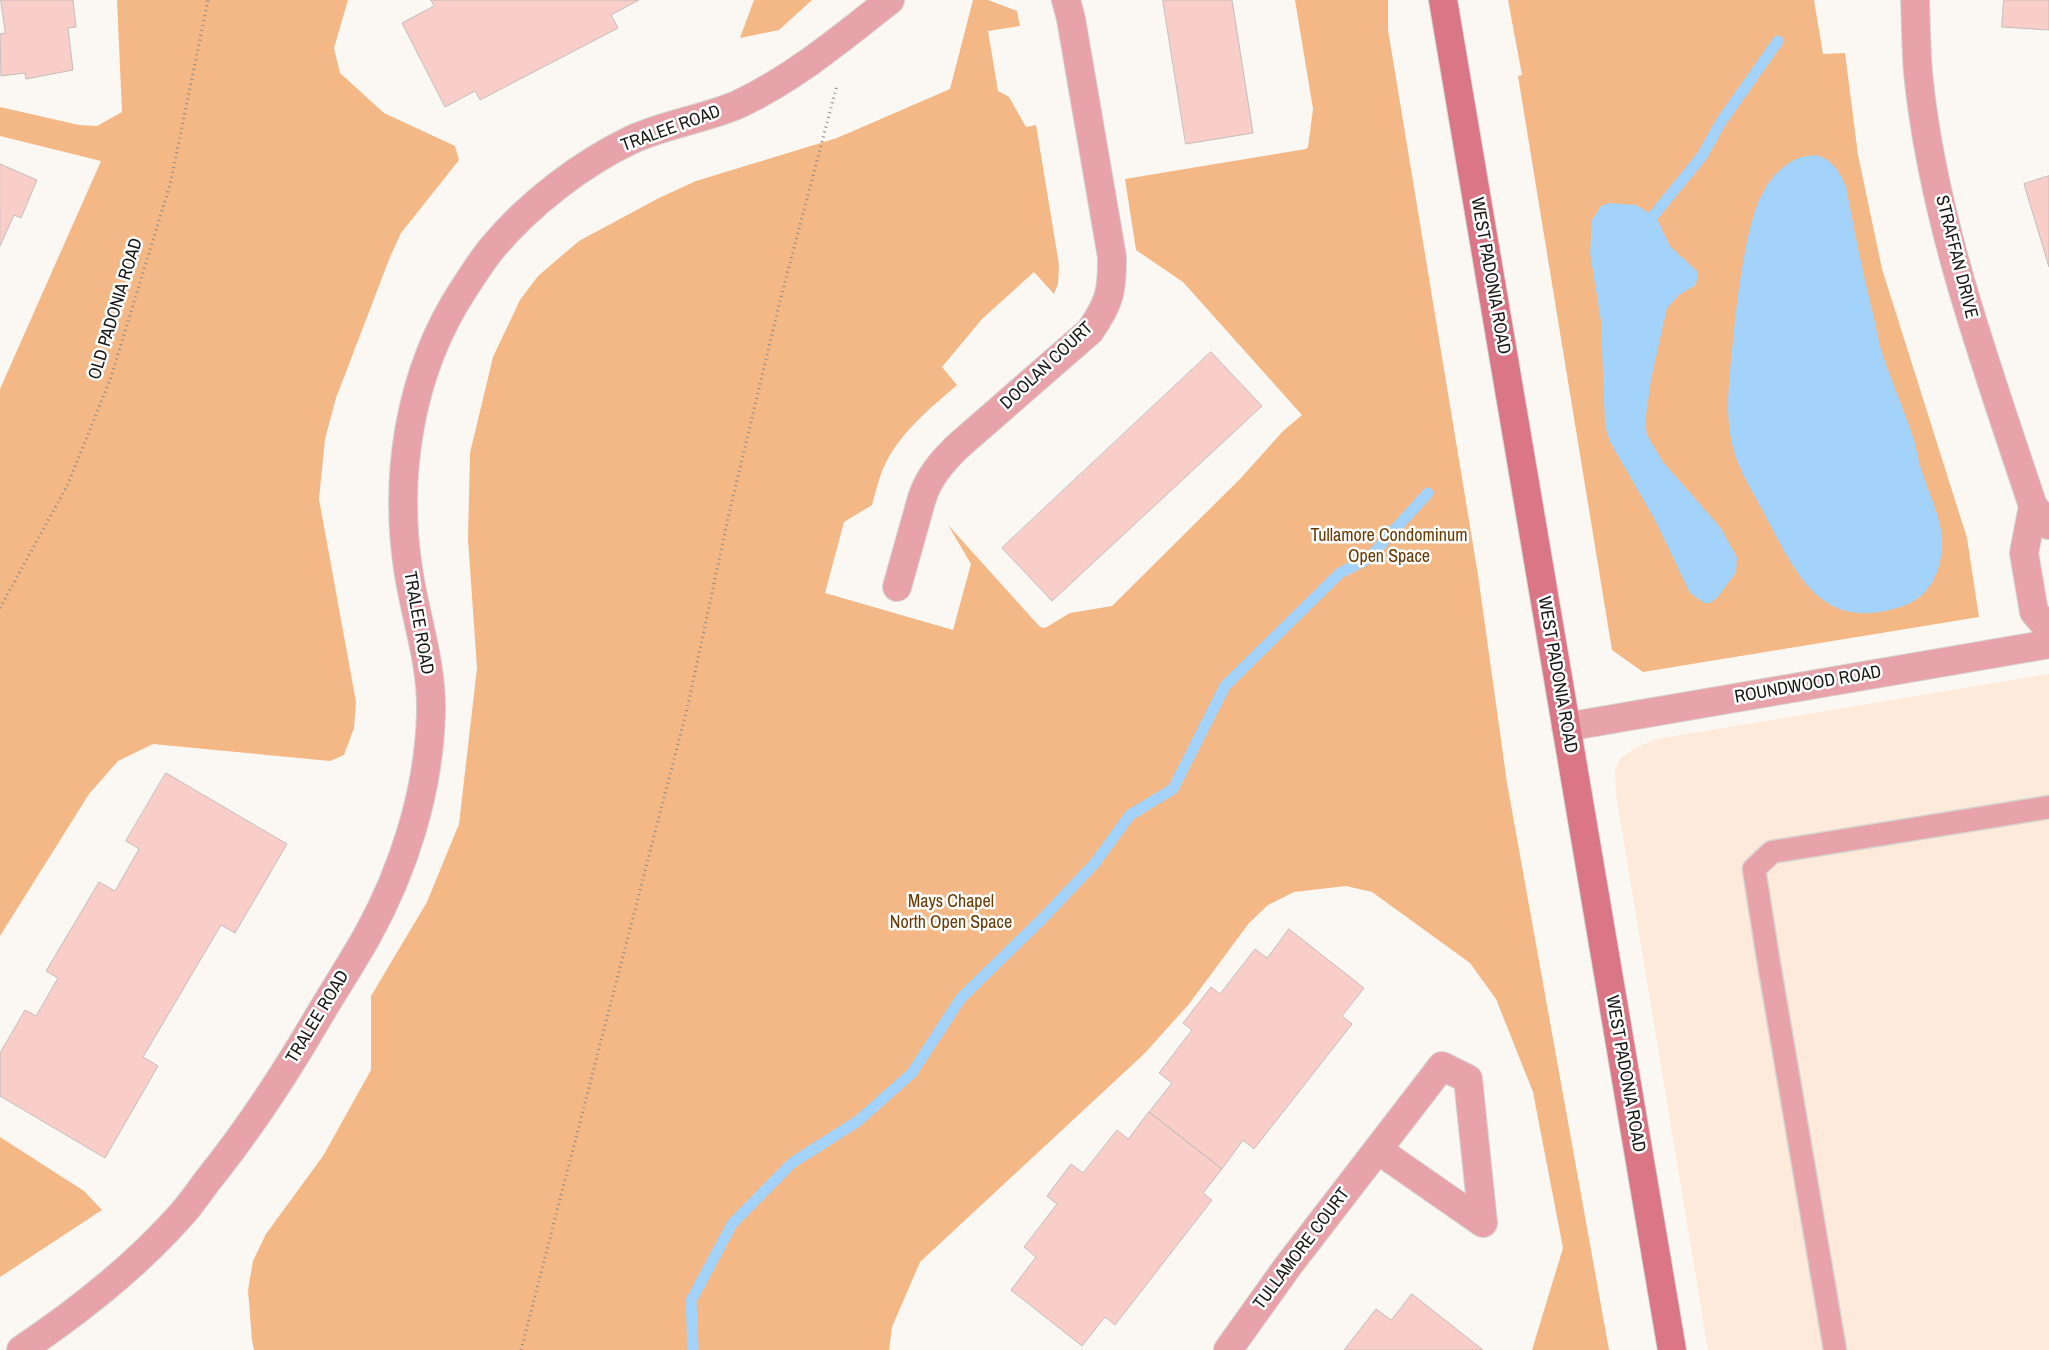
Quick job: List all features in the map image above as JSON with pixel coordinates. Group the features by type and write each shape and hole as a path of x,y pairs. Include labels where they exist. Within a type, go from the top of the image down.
{"main road":[{"name":"WEST PADONIA ROAD","path":"1443,0 1672,1350"}],"street":[{"name":"TRALEE ROAD","path":"21,1350 57,1326 121,1274 181,1215 269,1098 368,934 390,887 413,829 426,774 431,712 427,656 409,574 402,504 405,452 416,400 428,357 460,294 493,247 533,206 588,164 633,139 735,106 784,80 890,0"},
{"name":"DOOLAN COURT","path":"897,587 926,485 937,468 957,447 1090,332 1105,309 1110,293 1112,257 1071,19 1066,0"},
{"name":"STRAFFAN DRIVE","path":"1915,0 1918,72 1932,160 1952,250 1975,332 2041,516 2024,553 2034,612 2049,629"},
{"name":"ROUNDWOOD ROAD","path":"1566,727 2049,644"},
{"name":"TULLAMORE COURT","path":"1228,1350 1288,1266 1442,1066 1468,1079 1483,1224 1378,1150"}],"lane":[{"path":"1835,1350 1754,869 1772,852 2049,807"}],"path":[{"name":"OLD PADONIA ROAD","path":"0,608 66,486 110,380 170,184 208,0"},
{"path":"522,1350 688,705 728,518 776,315 836,93 844,36"}],"shaded area":[{"path":"2049,674 2049,1350 1708,1350 1616,794 1615,770 1622,757 1635,748 1656,739"}],"green space":[{"path":"117,0 348,0 334,48 340,73 384,113 455,146 459,160 401,233 336,398 325,439 319,499 356,702 354,728 344,755 330,761 153,744 118,761 89,794 0,936 0,389 101,161 0,136 0,107 79,125 97,126 122,112"},
{"path":"754,0 812,0 779,30 740,38"},
{"path":"973,0 988,0 1017,11 1020,26 988,31 998,91 1009,97 1026,127 1036,125 1059,265 1058,284 1054,294 1034,272 982,319 942,367 957,385 914,424 896,446 882,471 872,505 844,522 825,593 953,630 971,564 948,525 1040,627 1045,628 1070,613 1112,606 1241,478 1283,431 1302,415 1183,282 1136,250 1125,179 1306,149 1308,147 1313,109 1295,0 1388,0 1388,30 1478,575 1507,783 1609,1350 1532,1350 1563,1248 1533,1092 1496,999 1470,963 1372,892 1346,886 1294,892 1268,905 1249,923 1189,1004 1144,1054 920,1262 892,1327 889,1350 254,1350 248,1290 253,1261 266,1234 323,1156 371,1070 371,996 427,902 459,824 477,668 468,539 470,453 493,357 520,300 538,276 579,241 659,198 696,181 837,138 950,89"},
{"path":"1508,0 1814,0 1823,54 1845,53 1858,155 1882,269 1967,538 1979,617 1643,672 1612,650 1518,76 1522,75"},
{"path":"0,1137 84,1191 102,1210 0,1277"}],"water":[{"path":"1816,155 1827,160 1835,167 1846,187 1861,265 1881,350 1912,434 1921,470 1938,518 1942,536 1939,565 1927,590 1912,602 1903,606 1875,612 1853,612 1833,606 1817,595 1803,580 1790,562 1743,473 1735,454 1730,432 1728,397 1736,315 1744,257 1754,215 1765,188 1783,167 1798,158"},
{"path":"1609,203 1636,205 1656,217 1670,246 1698,272 1696,285 1679,295 1667,308 1651,379 1645,423 1647,435 1663,462 1720,527 1737,557 1736,572 1718,597 1710,603 1704,603 1690,593 1655,520 1610,442 1605,426 1601,321 1590,253 1592,220 1601,206"}],"building":[{"path":"1,0 73,0 76,27 68,28 73,70 26,79 25,73 1,76 0,34 5,33"},
{"path":"431,0 639,0 611,15 618,28 480,100 475,91 445,107 402,23 434,6"},
{"path":"1163,0 1232,0 1253,133 1186,144"},
{"path":"2004,0 2049,0 2049,30 2002,27"},
{"path":"0,164 37,180 21,218 14,215 0,246"},
{"path":"2049,176 2049,267 2024,184"},
{"path":"1211,352 1262,406 1052,601 1002,548"},
{"path":"166,773 287,844 235,933 221,925 143,1057 158,1066 105,1158 0,1096 0,1053 25,1010 36,1016 58,978 46,971 99,882 115,891 139,849 126,841"},
{"path":"1289,929 1364,988 1342,1016 1352,1024 1254,1149 1243,1140 1222,1169 1149,1112 1172,1083 1159,1073 1192,1030 1183,1023 1211,987 1220,994 1255,949 1267,958"},
{"path":"1149,1112 1222,1169 1203,1193 1212,1200 1115,1325 1105,1317 1082,1346 1011,1290 1036,1257 1024,1247 1057,1204 1047,1196 1071,1164 1083,1173 1117,1130 1128,1139"},
{"path":"1412,1294 1483,1350 1344,1350 1376,1309 1391,1320"}],"waterway":[{"path":"1645,226 1702,156 1721,122 1778,41"},
{"path":"693,1350 691,1301 732,1224 792,1163 858,1121 912,1073 961,998 1044,917 1095,863 1130,815 1173,789 1225,686 1340,573 1368,559 1428,493"}],"park label":[{"name":"Tullamore Condominum Open Space","path":"1389,546"},
{"name":"Mays Chapel North Open Space","path":"951,912"}]}
